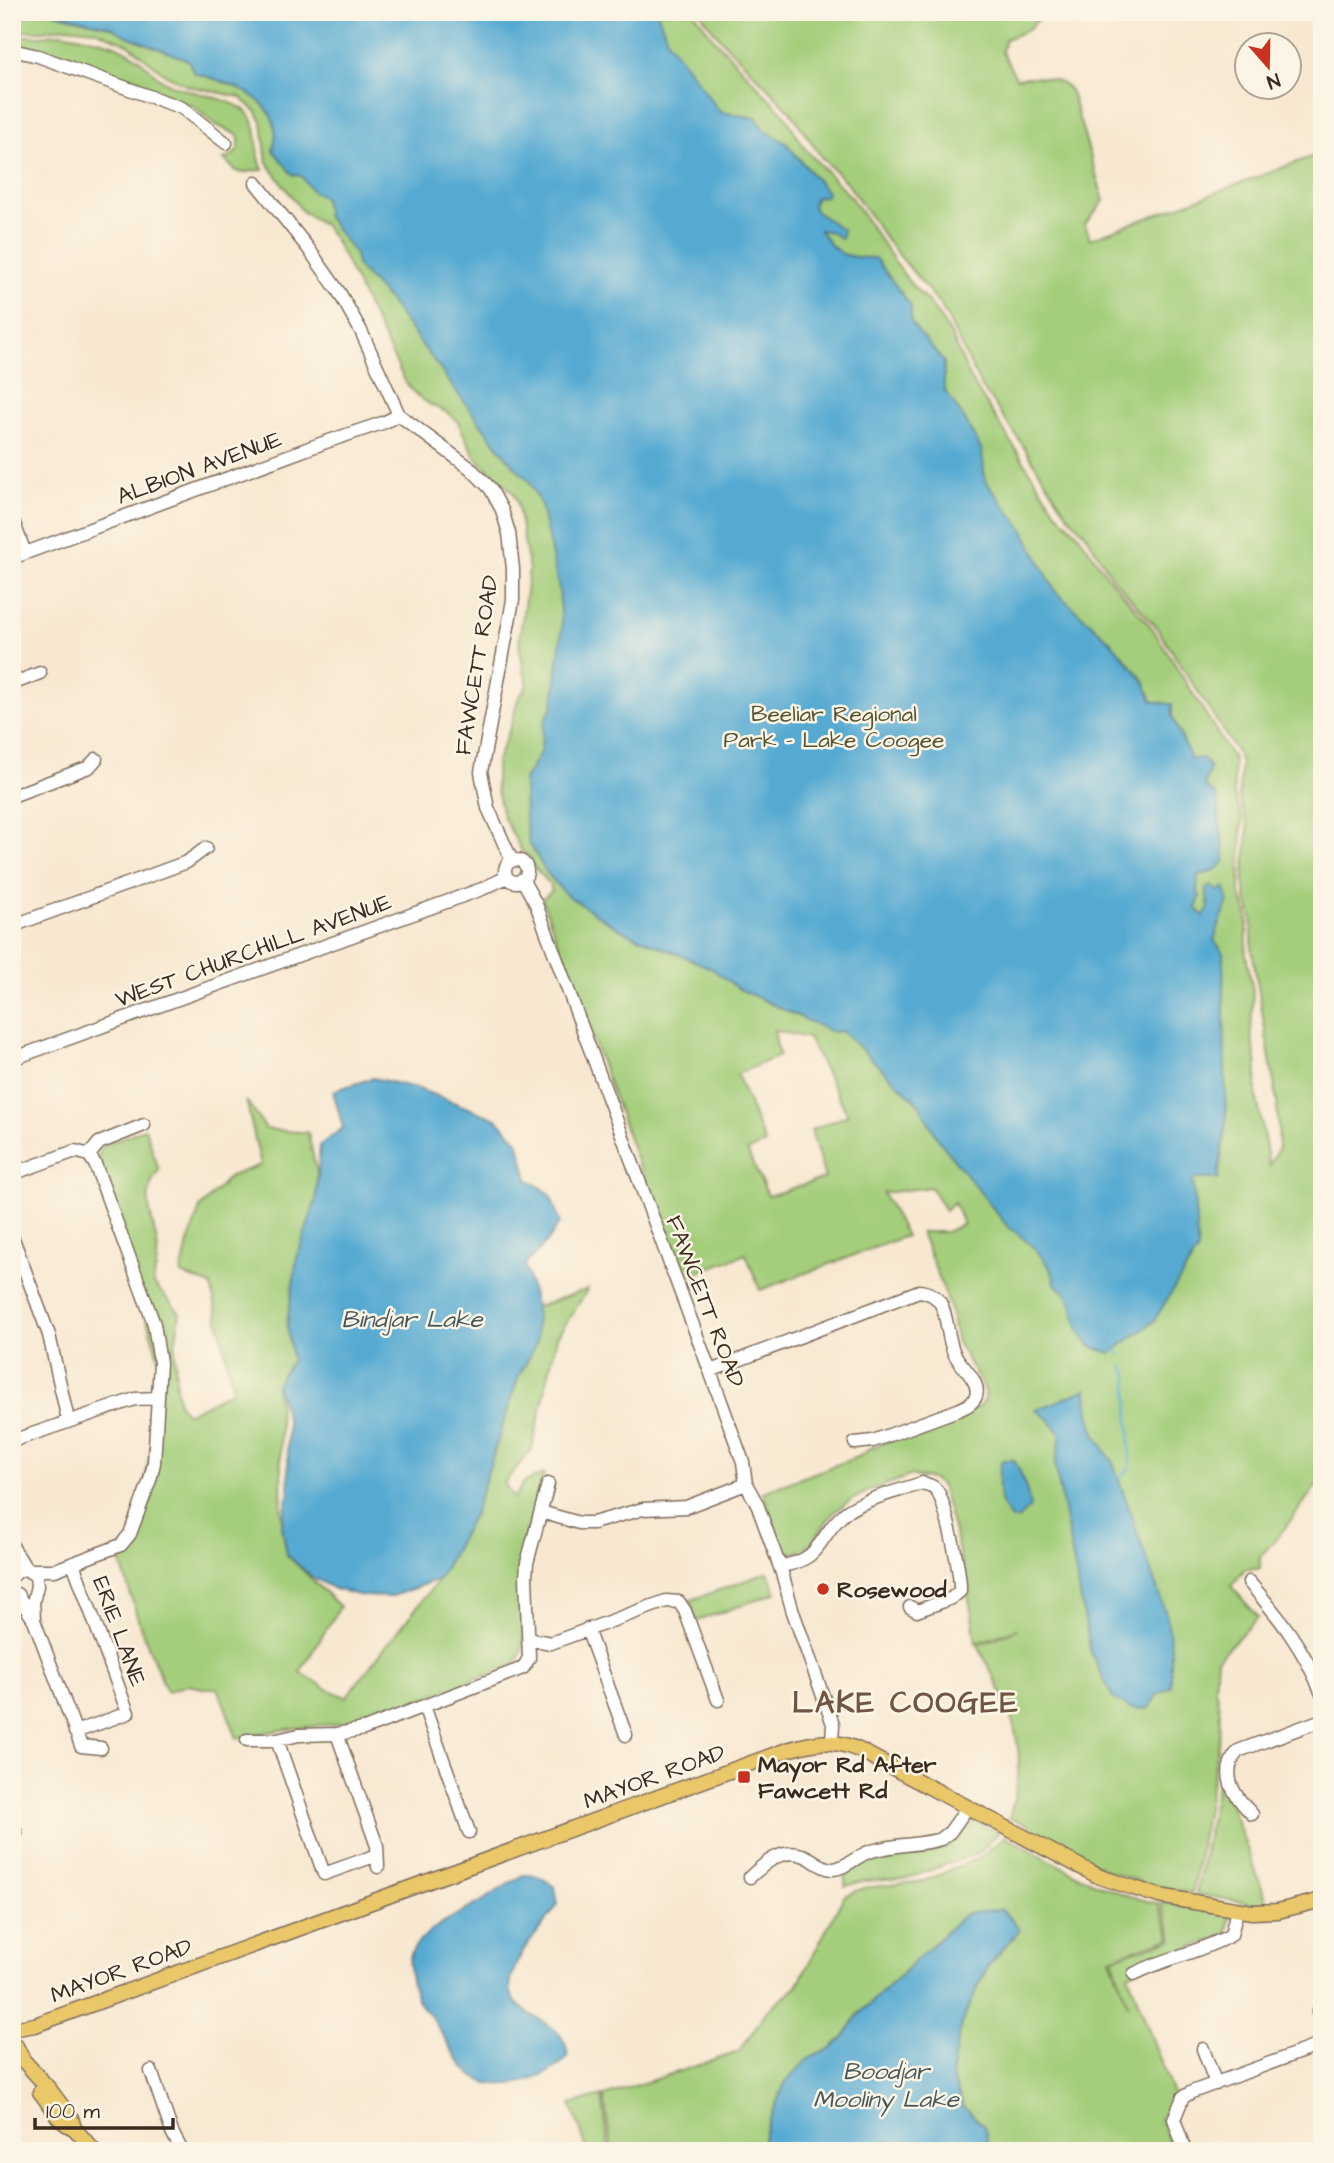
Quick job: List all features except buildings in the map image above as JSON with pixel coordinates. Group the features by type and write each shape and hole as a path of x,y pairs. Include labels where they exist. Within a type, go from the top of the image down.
{"main road":[{"name":"MAYOR ROAD","path":"14,2040 35,2025 788,1750 818,1741 832,1741"},
{"path":"832,1741 859,1750 1089,1871 1123,1886 1159,1896 1237,1910 1278,1911 1322,1900"},
{"path":"14,2040 23,2060 50,2090 71,2118 74,2128 94,2151"},
{"path":"12,2062 43,2095 63,2124 74,2128"}],"street":[{"path":"12,50 38,56 182,108 226,143"},
{"name":"FAWCETT ROAD","path":"256,183 339,292 361,331 400,415 470,467 490,488 502,510 509,533 513,600 483,749 481,772 488,808 512,861"},
{"name":"ALBION AVENUE","path":"19,555 400,415"},
{"path":"12,518 19,555"},
{"path":"12,684 40,673"},
{"path":"12,796 89,767 96,759"},
{"path":"12,926 187,862 206,848"},
{"path":"512,861 520,861 525,865 526,872 522,879 514,881 507,877 505,868 512,861"},
{"name":"WEST CHURCHILL AVENUE","path":"12,1059 482,890 507,877"},
{"name":"FAWCETT ROAD","path":"522,879 536,904 743,1462 746,1485 757,1504 780,1566 793,1612 833,1724 832,1741"},
{"path":"89,1155 99,1143 144,1125"},
{"path":"12,1174 75,1151 89,1155 95,1164 154,1324 160,1363 154,1463 130,1535 121,1545 55,1570 19,1570"},
{"path":"12,1236 49,1335 68,1420"},
{"path":"710,1371 919,1291 929,1292 937,1297 942,1305 955,1357 976,1385 976,1396 971,1404 958,1410 873,1441 855,1443"},
{"path":"12,1441 135,1399 157,1398"},
{"path":"780,1566 793,1564 812,1555 838,1521 855,1508 922,1483 932,1486 939,1493 960,1577 960,1591 952,1598 917,1611 910,1607"},
{"path":"247,1740 277,1740 299,1735 337,1734 363,1729 516,1673 523,1668 529,1658 526,1577 548,1484"},
{"path":"541,1512 579,1523 593,1523 643,1509 686,1507 746,1485"},
{"path":"12,1546 19,1570"},
{"name":"ERIE LANE","path":"73,1563 128,1713 75,1732"},
{"path":"19,1570 36,1576 34,1620"},
{"path":"14,1591 27,1596 55,1570"},
{"path":"1249,1582 1316,1663 1322,1694"},
{"path":"14,1591 34,1620 81,1746 101,1748"},
{"path":"529,1639 551,1643 666,1601 679,1602 685,1611 718,1700"},
{"path":"587,1629 626,1735"},
{"path":"424,1706 469,1832"},
{"path":"1252,1814 1240,1802 1230,1783 1230,1761 1238,1751 1322,1720"},
{"path":"277,1740 324,1874 378,1861 377,1846 337,1734"},
{"path":"750,1877 766,1862 783,1854 802,1855 820,1866 833,1869 867,1853 941,1839 950,1832 967,1808"},
{"path":"1134,1974 1231,1935 1237,1910"},
{"path":"1185,2151 1175,2126 1177,2109 1183,2097 1322,2044"},
{"path":"1203,2049 1216,2084"},
{"path":"150,2071 181,2151"}],"green space":[{"name":"Beeliar Regional Park - Lake Coogee","path":"12,12 694,12 713,38 784,114 806,150 849,195 909,282 931,305 950,333 971,380 1057,513 1078,534 1108,577 1153,629 1234,760 1234,794 1242,818 1240,893 1248,917 1246,954 1253,991 1251,1032 1257,1065 1256,1093 1269,1166 1279,1147 1277,1101 1252,950 1252,917 1244,878 1248,827 1239,797 1241,762 1236,751 1157,628 1112,577 1085,533 1069,517 981,386 942,307 885,238 847,183 822,158 790,111 717,35 700,12 1041,12 1031,27 1005,39 1002,52 1016,78 1038,77 1054,80 1071,92 1104,201 1085,224 1090,239 1322,153 1322,1478 1260,1557 1260,1569 1245,1569 1231,1586 1258,1617 1217,1659 1215,1688 1220,1712 1219,1739 1192,1893 1149,1885 1110,1872 1032,1831 1027,1824 1009,1818 1018,1774 1016,1735 1002,1695 978,1645 1018,1629 976,1643 957,1544 941,1486 937,1482 912,1475 864,1493 838,1509 808,1546 793,1553 782,1549 763,1492 860,1456 871,1448 978,1407 984,1402 986,1392 957,1342 948,1301 921,1232 946,1232 963,1224 954,1202 945,1211 931,1187 883,1193 906,1236 760,1290 746,1254 680,1279 542,899 552,891 550,884 531,864 531,858 521,850 503,816 496,787 496,763 511,726 518,699 527,686 519,643 529,569 513,492 475,457 458,422 415,394 405,381 337,244 325,226 302,211 267,162 262,122 257,112 240,97 189,86 166,75 128,44 95,30 67,27 42,31 12,31","holes":["774,1030 808,1038 848,1115 811,1130 825,1178 768,1196 747,1151 765,1144 737,1074 779,1056"]},
{"path":"61,33 120,47 138,58 167,83 241,108 252,119 263,170 242,173 235,170 224,159 237,151 238,135 216,125 190,104 188,107 134,80 12,45 12,36"},
{"path":"246,1100 266,1129 308,1133 317,1174 316,1200 297,1258 287,1324 293,1360 276,1384 280,1419 282,1525 287,1555 340,1607 300,1672 331,1691 346,1697 439,1579 475,1511 518,1378 537,1342 536,1307 588,1289 557,1337 532,1449 504,1483 514,1499 524,1482 544,1474 524,1541 519,1568 524,1639 518,1659 511,1666 361,1721 237,1738 218,1688 201,1688 189,1684 167,1692 141,1629 118,1553 131,1546 134,1540 164,1376 98,1160 101,1147 145,1128 159,1170 153,1179 149,1198 157,1249 153,1283 180,1313 175,1346 176,1387 179,1404 187,1414 233,1390 211,1285 181,1274 200,1208 230,1176 261,1165"},
{"path":"768,1572 776,1593 697,1621 689,1601"},
{"path":"1219,1774 1268,1904 1196,1894"},
{"path":"974,1820 999,1832 979,1853 905,1879 864,1881 845,1886 845,1871 882,1855 887,1860 935,1851 953,1840"},
{"path":"1005,1836 1098,1884 1158,1903 1171,1938 1110,1958 1128,2005 1112,1958 1173,1939 1161,1902 1222,1912 1230,1916 1226,1935 1150,1962 1128,1974 1175,2100 1160,2117 1172,2151 990,2151 984,2126 963,2106 951,2074 961,2024 988,1966 1020,1930 965,1914 859,2014 842,2039 832,2048 808,2059 785,2083 764,2133 762,2151 612,2151 604,2096 739,2052 766,2012 797,1986 844,1896 864,1888 924,1881 981,1857"},
{"path":"602,2096 609,2151 588,2151 571,2104"}],"water":[{"name":"Beeliar Regional Park - Lake Coogee","path":"50,12 657,12 668,41 720,112 757,118 762,128 786,143 827,192 826,196 816,197 813,204 815,211 843,230 841,239 832,232 820,230 826,239 842,254 875,258 911,306 911,323 944,362 944,389 982,451 985,480 1024,531 1055,591 1112,643 1145,682 1152,701 1172,704 1172,716 1191,759 1203,758 1210,768 1204,786 1217,796 1225,861 1213,871 1198,875 1197,890 1200,896 1196,909 1204,916 1209,908 1206,889 1211,886 1218,891 1225,887 1228,901 1214,940 1223,952 1226,1122 1218,1179 1193,1179 1198,1250 1153,1322 1111,1353 1090,1345 1079,1331 1069,1298 1055,1284 1050,1268 1044,1260 1030,1244 1008,1227 937,1138 919,1104 842,1031 832,1032 737,988 711,968 621,930 565,894 546,872 529,843 524,780 540,753 544,722 553,705 562,629 559,589 541,505 529,481 507,458 387,298 357,266 355,254 327,217 324,198 312,191 301,176 292,174 273,150 275,133 272,118 264,106 239,89 194,73 188,60 111,27"},
{"name":"Bindjar Lake","path":"373,1078 416,1088 497,1119 518,1141 528,1179 550,1194 560,1222 548,1241 525,1265 536,1307 537,1342 518,1378 475,1511 439,1579 390,1597 363,1596 334,1589 311,1576 287,1555 282,1525 289,1491 287,1421 276,1384 292,1360 287,1324 297,1258 316,1200 320,1145 343,1128 333,1091"},
{"path":"1087,1389 1093,1427 1112,1460 1167,1617 1171,1646 1171,1687 1157,1695 1148,1709 1130,1708 1113,1698 1091,1653 1055,1464 1061,1436 1049,1419 1036,1410"},
{"path":"1002,1460 1014,1460 1026,1488 1030,1507 1019,1519 1012,1520 1000,1499 999,1476"},
{"path":"523,1875 539,1876 555,1887 558,1904 517,1964 510,1986 512,1996 525,2011 561,2036 568,2056 549,2072 536,2078 495,2084 472,2075 454,2054 417,1999 409,1961 413,1950 427,1934"},
{"name":"Boodjar Mooliny Lake","path":"1001,1909 1020,1929 988,1966 961,2024 951,2074 963,2106 984,2126 990,2151 762,2151 764,2133 785,2083 808,2059 832,2048 842,2039 859,2014 965,1914"}],"waterway":[{"path":"1117,1349 1120,1355"},
{"path":"1119,1477 1130,1469 1128,1376 1124,1367"}],"place":[{"name":"Rosewood","path":"823,1589"},
{"name":"Mayor Rd After Fawcett Rd","path":"744,1777"}],"district":[{"name":"LAKE COOGEE","path":"906,1702"}]}
